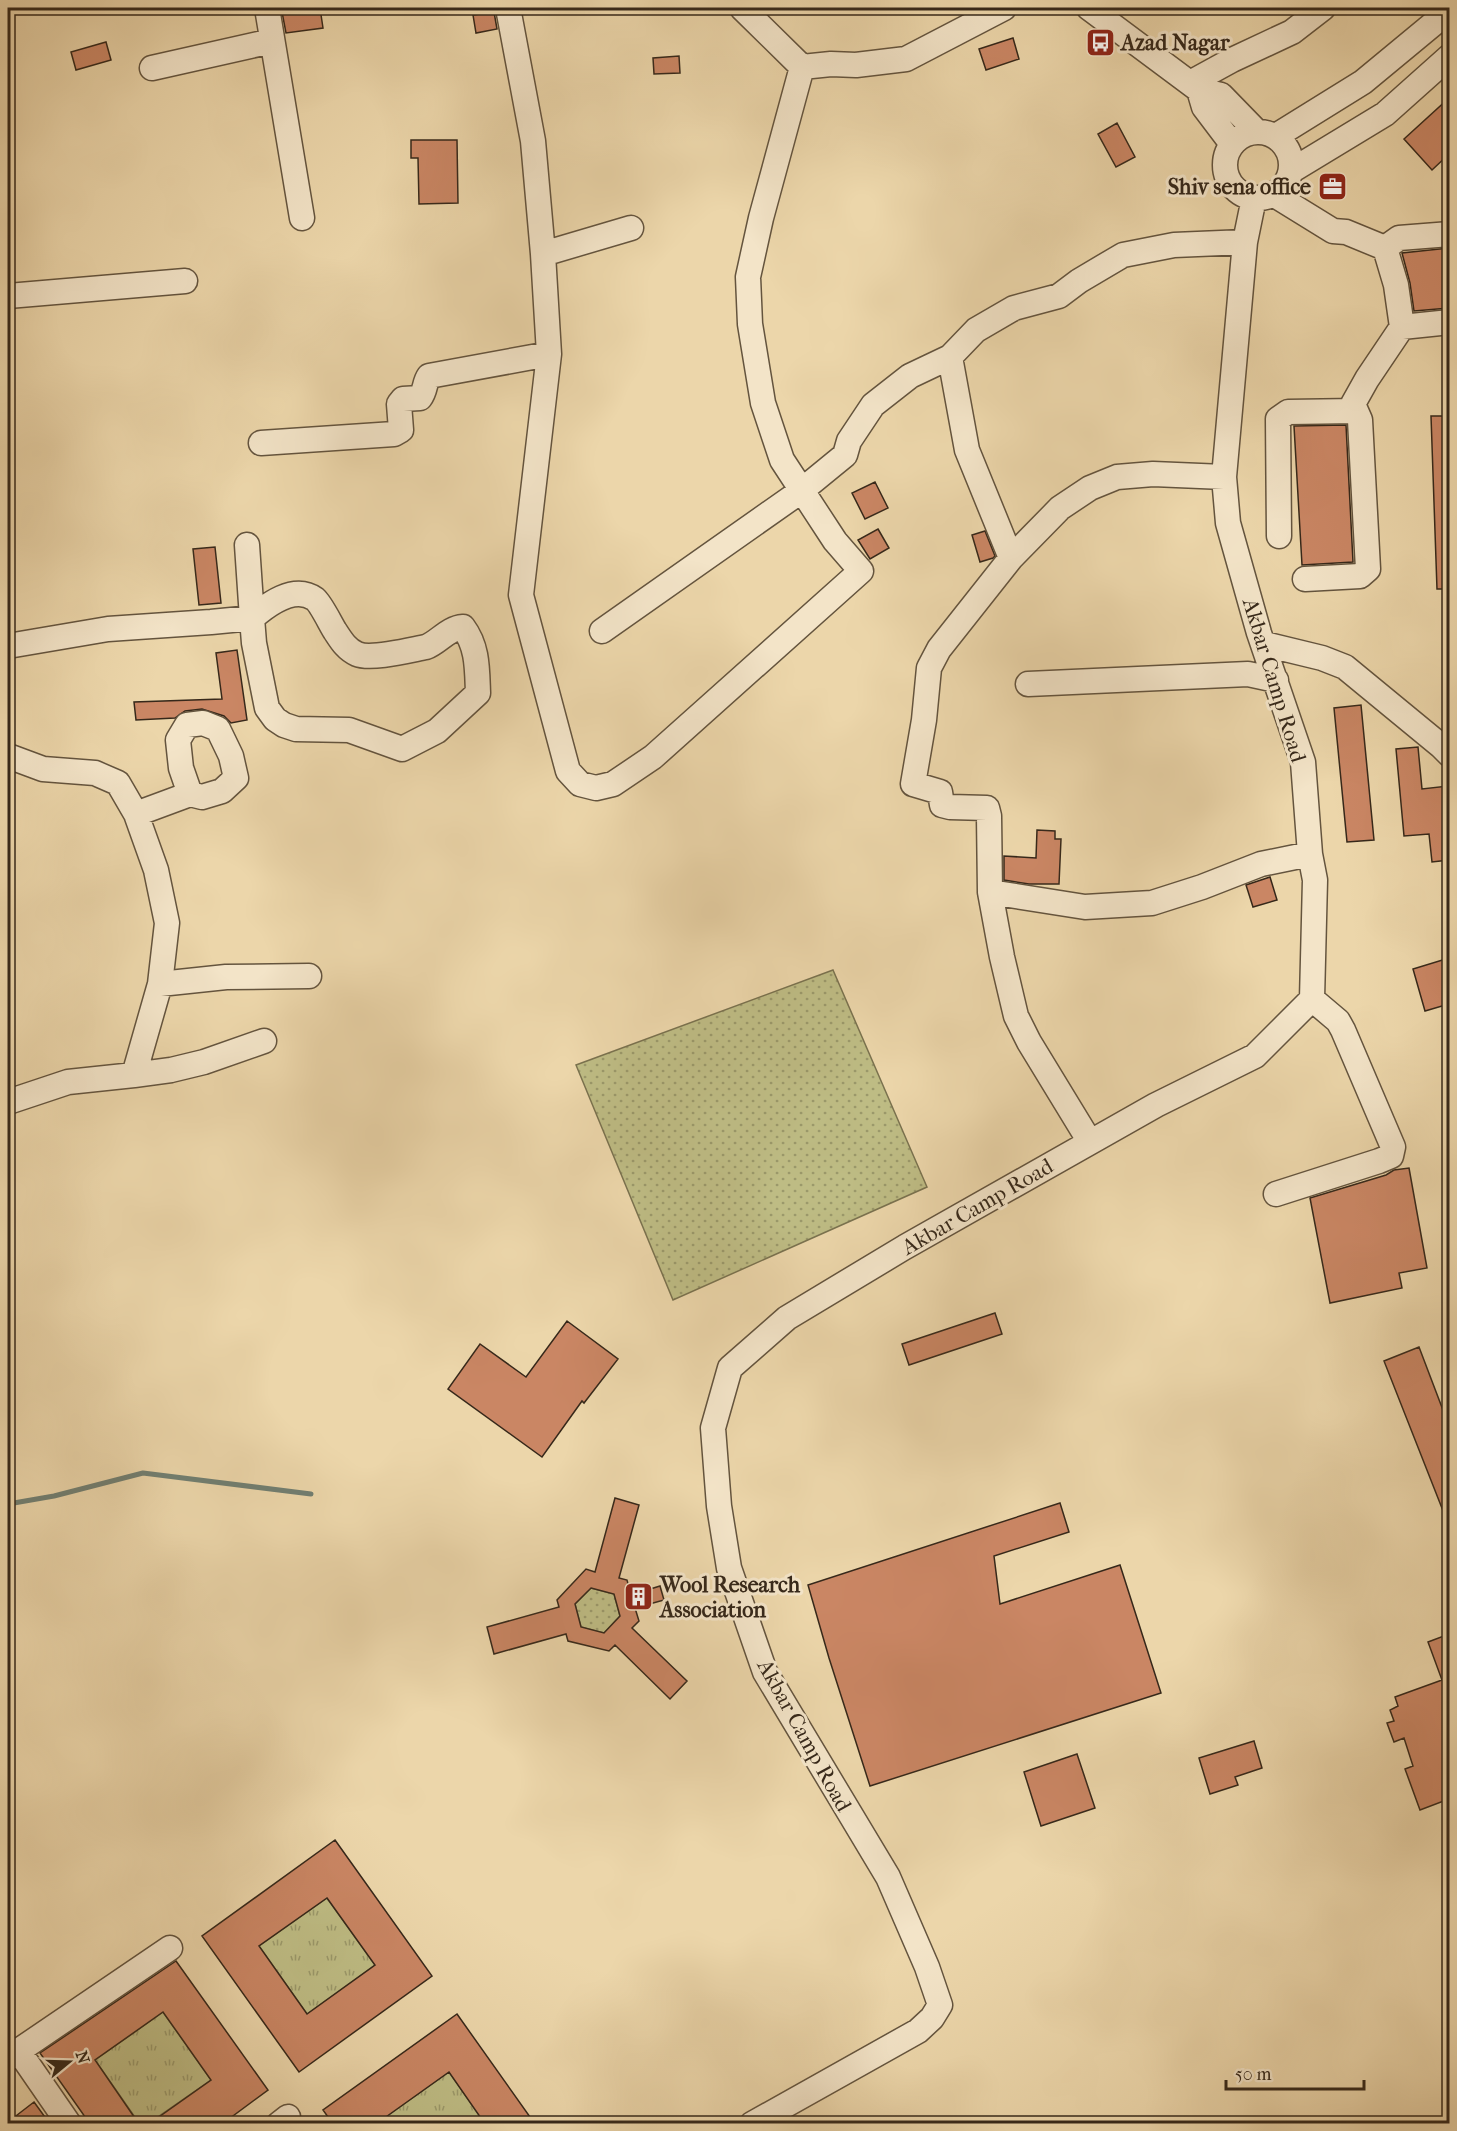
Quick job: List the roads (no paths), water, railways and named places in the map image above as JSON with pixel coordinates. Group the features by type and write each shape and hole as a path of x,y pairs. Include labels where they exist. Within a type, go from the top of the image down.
{"street":[{"path":"267,8 302,218"},
{"path":"508,8 533,141 549,354 521,594 568,771 580,784 596,788 613,784 653,758 861,571 836,541 782,460 763,403 750,324 747,278 802,67"},
{"path":"742,8 802,67"},
{"path":"802,67 831,64 856,65 906,59 1004,8"},
{"path":"1089,8 1195,86 1221,95 1266,134 1285,146 1291,158 1275,187"},
{"path":"1195,86 1232,60 1292,32 1323,8"},
{"path":"1449,10 1363,82 1266,134 1243,135 1232,144 1226,156 1225,171 1231,183 1240,193 1275,187 1385,114 1449,56"},
{"path":"152,68 272,40"},
{"path":"1363,82 1385,114"},
{"path":"1195,86 1204,107 1232,144"},
{"path":"1275,187 1340,222 1346,232 1385,248"},
{"name":"Akbar Camp Road","path":"752,2124 918,2031 932,2018 940,2005 927,1967 888,1876 765,1672 732,1577 719,1506 713,1428 730,1368 787,1318 915,1241 1156,1105 1255,1056 1312,999 1315,880 1310,854 1303,762 1228,524 1224,477 1245,242 1275,187"},
{"path":"543,254 631,228"},
{"path":"1385,248 1399,238 1449,234"},
{"path":"602,631 801,491 845,454 849,441 873,405 910,376 950,357 976,330 1014,308 1059,296 1079,280 1123,255 1174,245 1245,242"},
{"path":"1305,579 1360,576 1368,569 1360,420 1353,404 1402,327 1396,285 1385,248"},
{"path":"8,296 185,281"},
{"path":"1402,327 1449,322"},
{"path":"261,443 394,434 401,430 399,404 403,399 420,398 425,391 425,382 429,376 549,354"},
{"path":"950,357 967,450 1011,558"},
{"path":"1279,536 1278,419 1288,412 1356,411"},
{"path":"1090,1142 1029,1042 1017,1016 1006,975 990,892 987,808 942,805 940,792 913,784 924,720 929,668 939,649 1011,558 1060,508 1090,488 1117,477 1153,474 1224,477"},
{"path":"8,646 108,629 252,618 273,600 303,596 315,600 345,645 360,656 426,647 434,644 454,628 463,627 470,637 476,654 478,693 437,731 402,748 349,730 296,729 284,725 275,719 267,708 254,643 252,618 247,545"},
{"path":"1264,644 1322,658 1345,667 1449,755"},
{"path":"1028,684 1248,674 1276,680"},
{"path":"8,756 43,769 95,773 118,783 136,814 156,870 167,923 160,984 134,1075"},
{"path":"136,814 190,794"},
{"path":"990,892 1085,907 1152,903 1261,864 1310,854"},
{"path":"160,984 226,977 309,976"},
{"path":"1276,1194 1379,1161 1391,1156 1393,1147 1343,1030 1338,1021 1312,999"},
{"path":"8,1102 68,1082 171,1070 204,1062 264,1041"},
{"path":"69,2124 13,2054 170,1948"}],"waterway":[{"path":"8,1504 54,1496 143,1473 311,1494"}],"place":[{"name":"Azad Nagar","path":"1100,42"},
{"name":"Shiv sena office","path":"1332,186"},
{"name":"Wool Research Association","path":"639,1597"}]}
